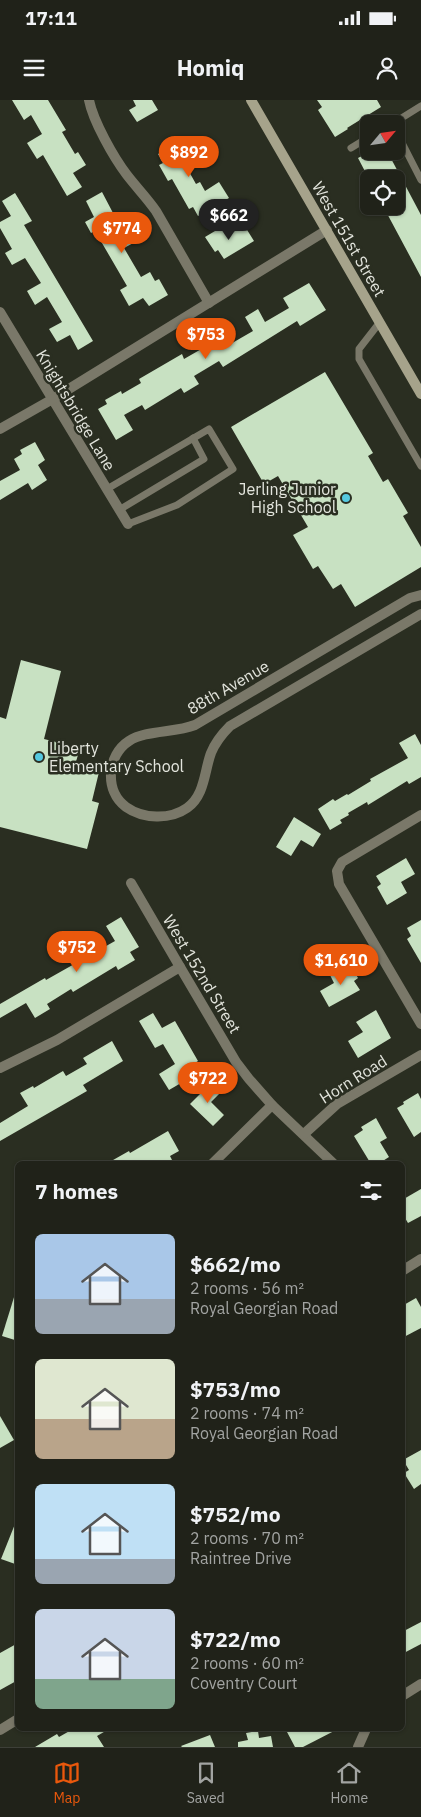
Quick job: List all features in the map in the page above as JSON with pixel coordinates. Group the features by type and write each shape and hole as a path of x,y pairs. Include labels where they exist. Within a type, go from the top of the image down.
{"street":[{"path":"89,100 92,114 127,174 156,211 209,303"},
{"name":"West 151st Street","path":"251,100 421,394"},
{"path":"0,430 52,400 327,230"},
{"name":"Knightsbridge Lane","path":"0,312 128,524"},
{"name":"88th Avenue","path":"421,595 410,598 195,725 145,735 128,742 121,747 111,766 111,779 119,800 126,807 149,816 170,816 187,808 200,793 210,754 215,743 230,726 421,614"},
{"path":"421,814 342,862 337,871 339,884 421,1024"},
{"name":"West 152nd Street","path":"131,883 236,1062 261,1094 331,1161"},
{"path":"0,1068 57,1040 180,967"},
{"name":"Horn Road","path":"304,1134 338,1104 421,1054"},
{"path":"215,1161 272,1105"},
{"path":"405,1269 421,1260"},
{"path":"405,1694 421,1684"},
{"path":"0,1730 15,1721"},
{"path":"358,1747 365,1731"}],"lane":[{"path":"405,116 421,106"},
{"path":"351,148 360,143"},
{"path":"405,149 421,180"},
{"path":"380,322 359,349 359,359 421,466"},
{"path":"107,489 209,429 233,469 177,504 128,524"},
{"path":"119,510 204,459 193,438"}],"building":[{"path":"12,100 48,100 66,130 62,132 75,154 78,152 86,165 73,173 82,187 67,196 43,155 37,159 27,143 42,134 31,115 24,120"},
{"path":"133,100 152,100 158,110 137,122 129,110 136,106"},
{"path":"317,100 377,100 381,107 368,115 360,115 360,120 335,137 318,110 322,107"},
{"path":"190,136 199,152 183,161 196,184 200,182 205,191 219,182 229,198 198,216 193,207 189,209 172,179 168,181 159,165 163,163 158,154"},
{"path":"360,157 360,160 392,160 397,170 364,170 358,158"},
{"path":"405,185 421,215 421,277 388,215 405,215"},
{"path":"102,192 123,232 129,228 137,241 124,248 141,277 150,272 155,281 159,279 168,295 149,306 143,298 129,306 120,290 127,286 95,231 91,233 85,222 94,217 86,201"},
{"path":"15,193 32,221 24,225 93,341 78,350 70,335 57,342 49,329 62,322 47,297 35,305 27,291 41,283 25,258 12,265 5,253 12,249 0,228 0,222 11,216 2,201"},
{"path":"225,225 230,234 244,225 254,241 224,259 218,250 215,252 205,237"},
{"path":"309,283 326,310 300,326 297,321 223,367 219,361 194,376 199,384 184,393 181,388 145,410 142,405 124,415 133,430 116,440 98,409 107,404 105,400 121,391 122,394 141,383 139,379 182,354 184,359 210,344 207,341 220,333 227,346 253,331 245,317 258,309 265,322 289,308 283,298"},
{"name":"Jerling Junior High School","path":"325,372 373,453 368,456 383,482 388,479 408,513 403,516 421,547 421,567 355,607 341,584 333,589 318,566 313,569 293,535 308,527 278,476 264,484 231,427"},
{"path":"35,442 45,460 38,465 47,480 32,490 28,483 0,500 0,481 20,470 14,459 22,454 20,450"},
{"name":"Liberty Elementary School","path":"21,660 61,671 44,739 80,748 75,765 99,772 92,801 99,803 87,849 0,827 0,717 6,719"},
{"path":"415,734 421,745 421,777 409,784 407,781 368,805 367,802 348,813 349,815 340,820 342,823 330,830 318,809 333,799 335,801 348,795 371,781 370,779 408,758 399,743"},
{"path":"294,817 321,834 313,847 301,840 291,856 276,847"},
{"path":"406,858 415,874 401,882 407,893 387,905 377,887 381,884 376,876"},
{"path":"121,917 139,947 130,952 135,960 118,970 116,966 73,992 71,989 47,1004 50,1009 35,1018 26,1003 0,1018 0,1004 115,941 106,926"},
{"path":"421,920 421,963 407,939 411,936 407,928"},
{"path":"350,964 358,978 354,981 360,990 329,1007 320,991 334,983 330,975"},
{"path":"376,1010 391,1038 358,1058 348,1041 363,1032 356,1022"},
{"path":"153,1013 162,1028 175,1021 198,1061 195,1063 200,1072 169,1090 159,1074 175,1064 163,1044 155,1048 139,1021"},
{"path":"112,1041 123,1061 83,1085 87,1091 0,1141 0,1123 28,1106 20,1093 33,1086 34,1088 63,1071 66,1076 87,1064 83,1058"},
{"path":"212,1082 222,1091 211,1102 224,1115 213,1126 190,1104"},
{"path":"418,1093 421,1099 421,1132 414,1137 397,1108"},
{"path":"376,1118 387,1138 380,1142 389,1157 383,1161 369,1161 354,1136 363,1130 361,1127"},
{"path":"168,1131 179,1151 170,1156 172,1161 111,1161 129,1151 130,1153"},
{"path":"421,1189 421,1216 408,1223 405,1218 405,1198"},
{"path":"15,1294 15,1340 2,1336"},
{"path":"416,1298 421,1307 421,1328 405,1336 405,1304"},
{"path":"0,1416 14,1440 0,1448"},
{"path":"421,1450 421,1484 414,1489 405,1475 409,1470 405,1463 405,1459"},
{"path":"15,1524 15,1564 1,1559"},
{"path":"421,1622 421,1644 405,1652 405,1630"},
{"path":"15,1645 15,1682 0,1690 0,1653"},
{"path":"70,1731 106,1731 97,1736 104,1747 35,1747 57,1734 59,1737"},
{"path":"258,1731 259,1738 271,1736 273,1747 238,1747 238,1742 248,1740 246,1733"},
{"path":"334,1731 303,1747 295,1747 287,1732"},
{"path":"210,1735 215,1747 181,1746"}],"place":[{"name":"Jerling Junior High School","path":"346,498"},
{"name":"Liberty Elementary School","path":"39,757"}]}
